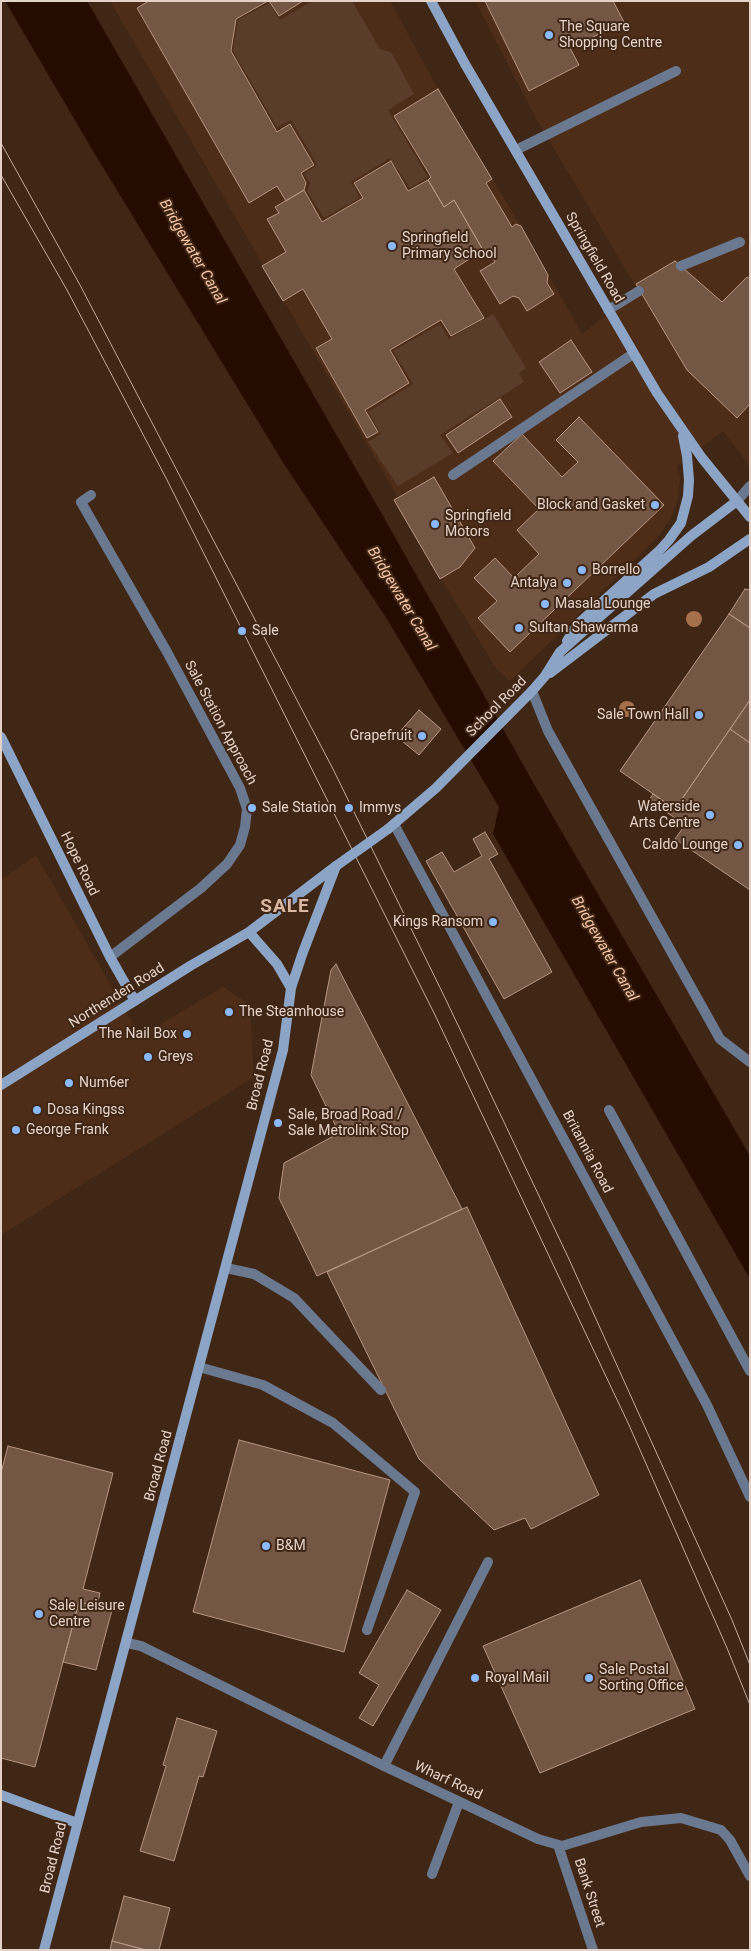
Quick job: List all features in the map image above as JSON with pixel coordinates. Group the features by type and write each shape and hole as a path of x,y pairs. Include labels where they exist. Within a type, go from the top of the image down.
{"main road":[{"name":"Springfield Road","path":"431,1 464,64 516,150 633,354 682,432 750,517"},
{"path":"560,652 578,624 659,551 681,523 688,496 689,480 682,432"},
{"name":"School Road","path":"249,932 391,826 436,788 532,691 545,676 560,652 691,536 737,501"},
{"path":"545,676 654,594 709,567 750,539"},
{"name":"Hope Road","path":"1,737 134,1002"},
{"name":"Broad Road","path":"44,1950 283,1050 291,988 336,866"},
{"path":"249,932 277,964 291,988"},
{"name":"Northenden Road","path":"1,1085 190,966 249,932"},
{"path":"1,1795 77,1823"}],"street":[{"path":"516,150 676,71"},
{"path":"681,266 740,242"},
{"path":"608,310 639,291"},
{"path":"452,475 633,354"},
{"name":"School Road","path":"737,501 750,486"},
{"name":"Sale Station Approach","path":"91,495 82,502 167,652 240,788 247,809 240,845 227,864 201,888 110,957"},
{"path":"532,691 548,731 720,1039 750,1062"},
{"name":"Britannia Road","path":"391,826 746,1477 750,1497"},
{"path":"609,1110 750,1371"},
{"path":"226,1268 254,1274 294,1298 381,1390"},
{"path":"199,1367 262,1385 333,1423 415,1492 367,1630"},
{"path":"384,1766 488,1562"},
{"name":"Wharf Road","path":"127,1643 142,1646 459,1802 538,1839 558,1845"},
{"path":"432,1874 459,1802"},
{"path":"558,1845 562,1846 641,1822 681,1818 721,1830 730,1840 750,1876"},
{"name":"Bank Street","path":"558,1845 593,1950"}],"shaded area":[{"path":"110,1 390,1 438,89 521,226 582,334 638,290 537,120 475,1 750,1 750,469 723,431 677,466 680,478 678,499 671,518 657,538 510,681 496,668 393,500 397,496"},
{"path":"312,1 352,1 380,49 391,52 414,94 388,110 428,177 410,188 390,158 351,182 360,198 324,218 307,191 310,183 304,174 317,165 291,120 277,127 233,51 238,20 269,3 280,20"},
{"path":"493,314 526,368 519,373 524,382 440,435 453,453 398,486 368,442 381,434 368,412 413,384 393,351 440,324 449,339"},
{"path":"36,855 140,1036 223,987 250,1005 254,1077 1,1235 1,880"}],"water":[{"name":"Bridgewater Canal","path":"5,1 87,1 94,13 383,516 534,784 750,1156 750,1279 493,834 499,807 387,619 284,464 93,151"}],"building":[{"path":"149,1 268,1 236,19 231,51 277,132 290,124 314,165 301,173 306,183 304,190 286,201 277,186 249,203 137,8"},
{"path":"269,1 303,1 279,16"},
{"name":"The Square Shopping Centre","path":"485,1 613,1 624,22 570,48 579,65 529,91"},
{"path":"438,89 492,179 486,183 512,227 516,224 521,226 548,275 547,283 554,294 527,311 519,298 513,296 500,304 480,271 495,262 487,250 483,250 454,200 444,207 428,180 431,177 394,116"},
{"path":"391,161 408,191 428,180 444,207 454,200 483,250 454,269 484,318 451,336 441,320 390,350 409,383 365,410 378,432 367,438 316,348 332,339 303,289 283,301 262,266 286,252 267,219 279,213 275,207 304,190 322,222 363,198 354,183"},
{"path":"675,261 722,302 747,277 750,279 750,404 737,418 687,370 636,284"},
{"path":"571,340 592,372 560,393 539,362"},
{"path":"500,399 512,417 458,453 446,435"},
{"path":"579,417 664,505 510,652 478,618 497,601 474,578 495,558 514,578 539,554 517,530 539,509 493,461 522,434 562,477 578,462 556,440"},
{"name":"Springfield Motors","path":"434,477 475,548 460,567 440,579 394,500"},
{"path":"745,589 750,590 750,628 729,614"},
{"name":"Sale Town Hall","path":"729,614 750,628 750,700 675,809 620,771"},
{"path":"750,700 750,743 730,729"},
{"path":"419,710 441,729 419,755 396,736"},
{"name":"Waterside Arts Centre","path":"730,729 750,743 750,890 675,839 685,825 649,800 653,794 675,809"},
{"name":"Kings Ransom","path":"485,832 498,854 489,859 552,972 504,999 426,861 442,852 454,872 482,856 473,839"},
{"path":"336,964 462,1209 317,1276 279,1198 284,1163 339,1133 311,1075 331,970"},
{"path":"467,1207 599,1495 531,1529 525,1518 494,1530 419,1459 327,1272"},
{"path":"239,1440 390,1480 344,1652 193,1612"},
{"name":"Sale Leisure Centre","path":"8,1446 113,1473 83,1589 100,1593 97,1606 79,1602 35,1767 1,1758 1,1473"},
{"name":"Sale Postal Sorting Office","path":"640,1580 695,1709 540,1773 483,1646"},
{"path":"407,1590 441,1610 373,1726 359,1718 379,1685 359,1673"},
{"path":"79,1602 112,1610 96,1670 63,1662"},
{"path":"177,1718 217,1731 203,1777 199,1776 174,1861 140,1851 166,1766 163,1765"},
{"path":"124,1896 170,1908 159,1950 145,1950 112,1941"},
{"path":"112,1941 143,1949 145,1950 110,1950"}],"tram line":[{"path":"1,143 80,285 333,769 447,1002 568,1257 732,1620 750,1665"},
{"path":"1,175 67,290 166,478 435,1015 629,1425 750,1705"}],"place":[{"name":"The Square Shopping Centre","path":"549,35"},
{"name":"Springfield Primary School","path":"392,246"},
{"name":"Block and Gasket","path":"655,505"},
{"name":"Springfield Motors","path":"435,524"},
{"name":"Borrello","path":"582,570"},
{"name":"Antalya","path":"567,583"},
{"name":"Masala Lounge","path":"545,604"},
{"name":"Sultan Shawarma","path":"519,628"},
{"name":"Sale","path":"242,631"},
{"name":"Sale Town Hall","path":"699,715"},
{"name":"Grapefruit","path":"422,736"},
{"name":"Sale Station","path":"252,808"},
{"name":"Immys","path":"349,808"},
{"name":"Waterside Arts Centre","path":"710,815"},
{"name":"Caldo Lounge","path":"738,845"},
{"name":"Kings Ransom","path":"493,922"},
{"name":"The Steamhouse","path":"229,1012"},
{"name":"The Nail Box","path":"187,1034"},
{"name":"Greys","path":"148,1057"},
{"name":"Num6er","path":"69,1083"},
{"name":"Dosa Kingss","path":"37,1110"},
{"name":"Sale, Broad Road / Sale Metrolink Stop","path":"278,1123"},
{"name":"George Frank","path":"16,1130"},
{"name":"B&M","path":"266,1546"},
{"name":"Sale Leisure Centre","path":"39,1614"},
{"name":"Royal Mail","path":"475,1678"},
{"name":"Sale Postal Sorting Office","path":"589,1678"}],"district":[{"name":"SALE","path":"285,907"}]}
